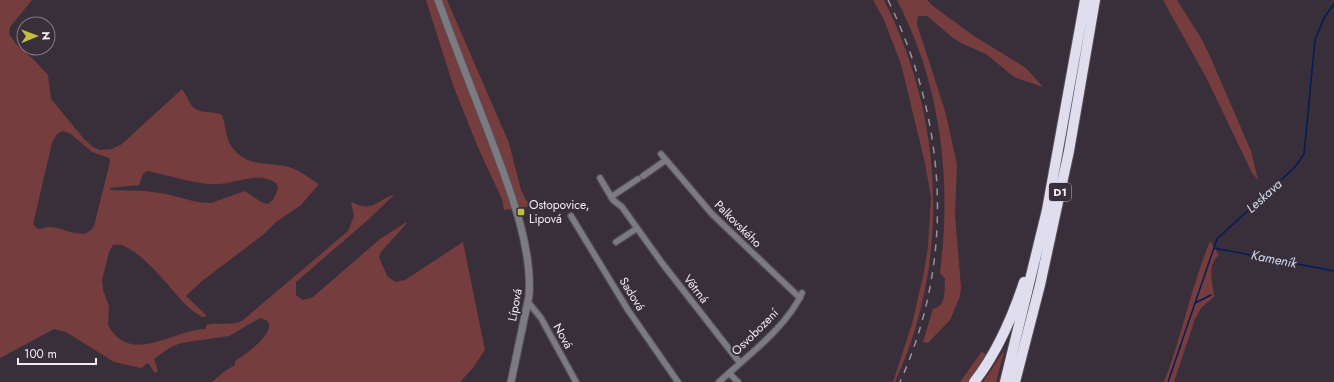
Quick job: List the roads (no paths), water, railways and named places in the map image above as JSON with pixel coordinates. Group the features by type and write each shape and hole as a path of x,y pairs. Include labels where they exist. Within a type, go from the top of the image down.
{"highway":[{"name":"D1","path":"1005,382 1047,210 1085,0"},
{"name":"D1","path":"1015,382 1040,285 1069,151 1095,0"},
{"path":"974,382 991,360 1007,326 1021,291 1047,210"}],"street":[{"name":"Lípová","path":"438,0 516,208 529,283 528,302 511,382"},
{"name":"Palkovského","path":"661,154 712,214 801,296"},
{"path":"611,197 666,160"},
{"name":"Větrná","path":"600,178 611,197 622,207 636,229 740,363"},
{"name":"Sadová","path":"571,216 628,310 678,382"},
{"path":"616,242 636,229"},
{"name":"Osvobození","path":"719,382 785,319 801,296"},
{"name":"Nová","path":"528,302 541,318 576,382"},
{"path":"729,373 738,382"}],"waterway":[{"name":"Leskava","path":"1168,382 1217,239 1295,167 1304,154 1315,40 1324,18 1334,4"},
{"name":"Kameník","path":"1214,248 1334,271"},
{"path":"1195,303 1211,295"}],"railway":[{"path":"888,0 908,46 923,93 932,141 937,190 936,239 930,287 918,335 900,382"}],"place":[{"name":"Ostopovice, Lipová","path":"521,212"}]}
